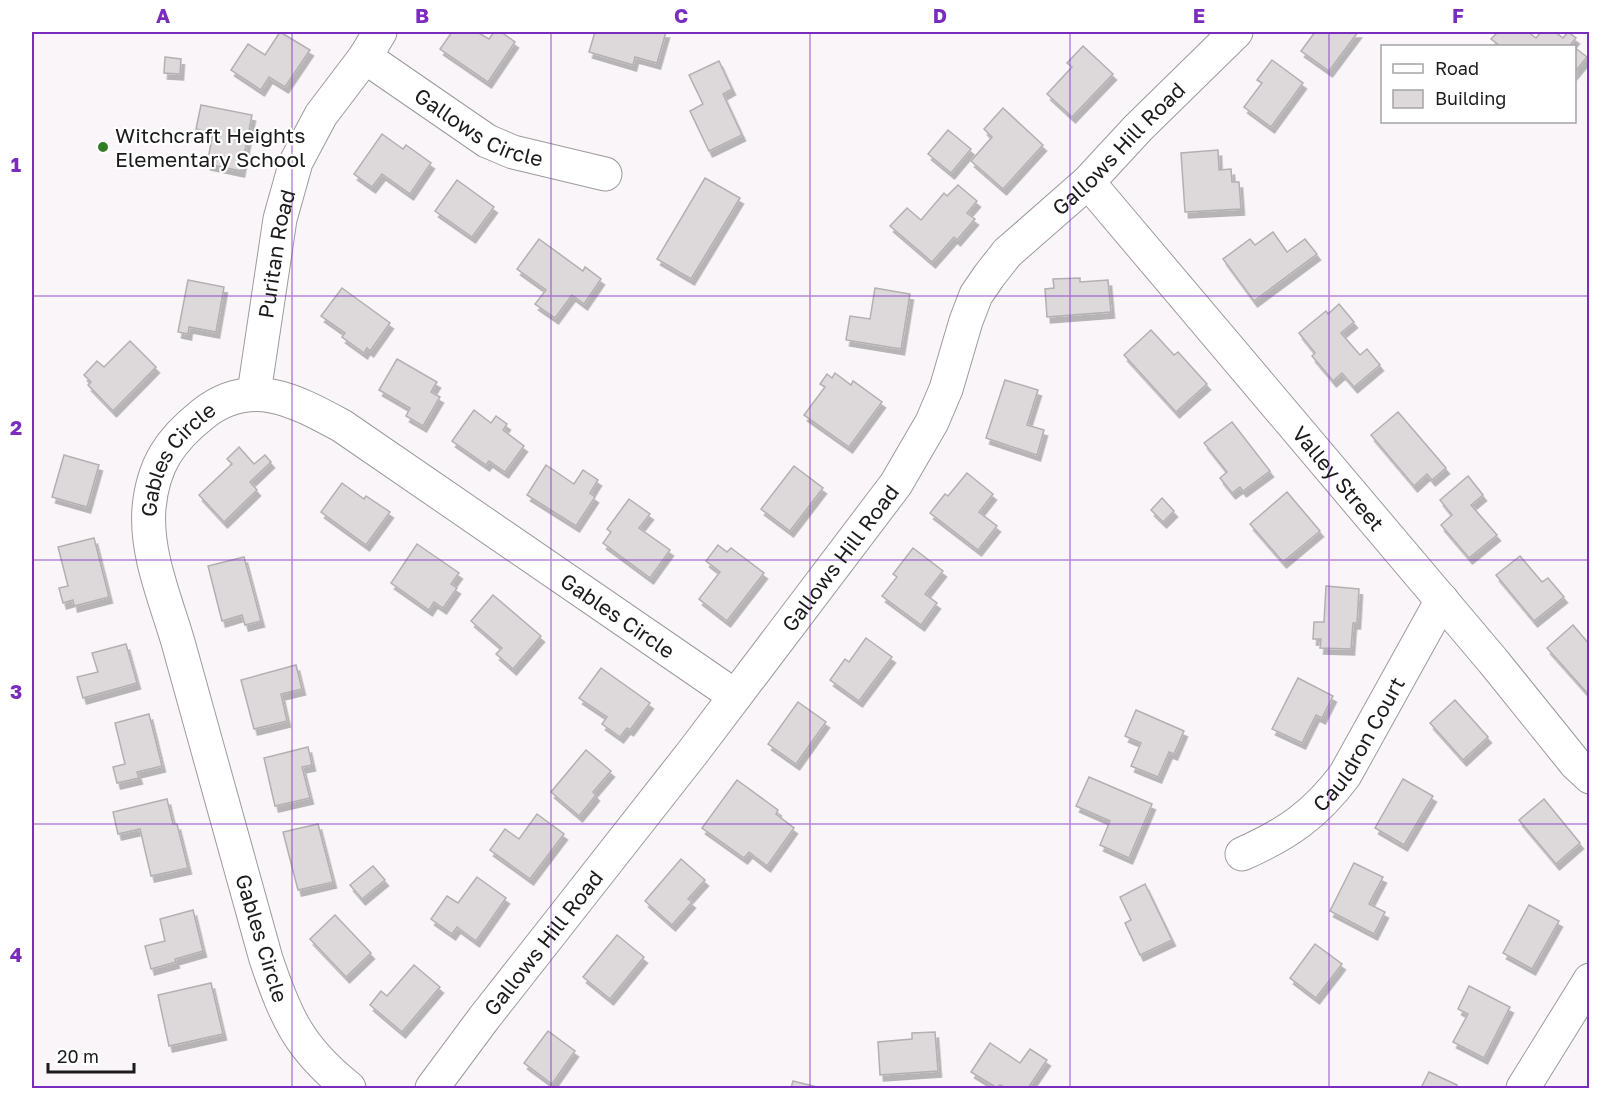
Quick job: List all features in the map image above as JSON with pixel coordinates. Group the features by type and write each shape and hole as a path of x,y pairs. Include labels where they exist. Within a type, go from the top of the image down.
{"street":[{"name":"Gallows Hill Road","path":"432,1089 896,484 932,422 946,389 976,295 989,276 1007,253 1088,182 1225,35"},
{"name":"Gallows Circle","path":"373,44 476,134 496,146 548,162 605,174"},
{"name":"Puritan Road","path":"254,393 280,219 296,162 321,115 373,44"},
{"name":"Valley Street","path":"1088,182 1442,600 1576,764 1590,777"},
{"name":"Gables Circle","path":"349,1089 315,1057 296,1033 281,1003 266,959 151,548 149,509 153,484 159,464 169,447 187,427 207,411 233,398 254,393 275,396 304,405 342,426 735,696"},
{"name":"Cauldron Court","path":"1242,854 1264,845 1315,811 1345,775 1442,600"},
{"path":"1523,1089 1590,980"}],"building":[{"path":"280,32 310,50 285,87 269,77 261,90 231,70 248,44 265,55"},
{"path":"452,32 477,32 489,39 494,32 501,32 515,42 488,82 440,49"},
{"path":"595,32 666,32 657,63 635,57 633,65 589,52"},
{"path":"1315,32 1358,32 1329,71 1301,51"},
{"path":"1498,32 1528,32 1536,38 1541,32 1555,32 1563,38 1568,32 1576,38 1572,45 1499,45 1491,39"},
{"path":"1083,46 1113,74 1072,117 1047,94 1072,67 1067,63"},
{"path":"1576,49 1587,57 1576,71"},
{"path":"165,57 181,59 180,74 164,73"},
{"path":"1272,60 1303,83 1271,127 1244,107 1262,83 1257,80"},
{"path":"719,61 732,89 723,94 742,135 709,151 690,111 703,104 689,75"},
{"path":"201,105 252,115 241,171 207,164 213,133 196,129"},
{"path":"1003,108 1043,145 1003,189 971,161 992,137 984,129"},
{"path":"948,130 971,149 951,173 928,154"},
{"path":"382,134 403,149 406,145 431,163 410,194 382,174 372,187 354,174"},
{"path":"1218,150 1219,170 1231,169 1232,182 1239,182 1241,209 1185,212 1181,153"},
{"path":"705,178 740,198 691,279 657,259"},
{"path":"457,180 494,207 472,237 435,211"},
{"path":"958,185 977,201 967,213 975,219 957,240 954,237 932,262 890,226 907,208 921,220 944,193 947,196"},
{"path":"1273,232 1287,252 1305,239 1317,254 1254,301 1223,259 1250,239 1255,245"},
{"path":"539,239 583,271 585,267 601,279 584,304 572,295 555,318 535,304 546,290 517,269"},
{"path":"1080,278 1080,282 1108,280 1111,312 1047,317 1045,289 1054,288 1053,279"},
{"path":"188,280 224,287 216,332 189,327 188,334 178,332"},
{"path":"342,288 390,323 370,351 367,348 364,353 342,337 345,333 321,316"},
{"path":"875,288 910,294 901,349 846,340 850,316 870,319"},
{"path":"1339,304 1354,322 1341,333 1360,355 1367,349 1380,365 1354,387 1342,373 1333,381 1312,356 1315,353 1299,333 1326,311 1328,314"},
{"path":"1151,330 1174,355 1178,352 1207,384 1176,412 1124,355"},
{"path":"130,341 156,367 113,411 88,385 91,382 84,375 97,361 104,367"},
{"path":"397,359 437,382 431,392 440,397 423,426 406,416 410,408 379,390"},
{"path":"835,373 851,385 853,381 882,402 849,447 804,415 825,387 820,384 827,374 832,378"},
{"path":"1005,380 1038,390 1027,425 1044,430 1037,455 986,438"},
{"path":"474,410 491,423 496,416 507,424 503,430 524,446 505,472 489,461 486,465 452,441"},
{"path":"1398,412 1446,468 1432,480 1427,474 1414,486 1371,435"},
{"path":"1232,422 1270,471 1243,491 1240,487 1232,493 1220,478 1227,472 1204,443"},
{"path":"239,447 254,464 265,455 271,462 250,482 257,490 224,522 199,495 232,464 227,459"},
{"path":"64,455 99,465 87,507 52,497"},
{"path":"546,465 574,484 583,470 598,480 590,493 595,497 576,526 527,495"},
{"path":"794,466 823,488 790,531 761,509"},
{"path":"967,473 993,494 979,512 997,526 978,550 930,513 945,494 948,496"},
{"path":"1468,476 1483,495 1471,505 1497,535 1469,558 1441,525 1452,515 1440,500"},
{"path":"342,483 364,499 366,496 390,512 366,545 321,512"},
{"path":"1287,492 1320,531 1283,562 1250,524"},
{"path":"1162,498 1174,511 1163,522 1151,510"},
{"path":"629,499 650,514 639,528 670,550 650,578 603,543 611,532 607,529"},
{"path":"94,538 109,597 74,606 73,600 63,603 59,588 68,586 58,547"},
{"path":"417,544 459,573 451,584 457,588 443,608 434,602 429,610 391,583"},
{"path":"718,545 727,552 731,548 764,573 727,621 699,599 720,572 706,561"},
{"path":"913,548 943,571 925,594 937,603 921,625 882,596 897,577 893,574"},
{"path":"1520,556 1542,582 1548,578 1564,597 1534,621 1496,575"},
{"path":"244,557 261,621 245,625 242,615 222,621 208,566"},
{"path":"1326,586 1359,589 1357,623 1353,623 1351,649 1320,648 1321,639 1313,639 1314,622 1324,622"},
{"path":"493,595 541,636 513,669 496,654 502,648 471,621"},
{"path":"1573,625 1590,645 1590,693 1588,694 1547,648"},
{"path":"866,638 892,657 859,701 830,680 845,659 849,662"},
{"path":"126,644 137,683 83,698 77,677 98,672 92,653"},
{"path":"296,665 302,689 281,694 287,721 254,729 241,680"},
{"path":"601,668 650,703 630,730 627,728 620,737 602,724 607,717 579,698"},
{"path":"1298,678 1333,696 1322,718 1316,715 1302,743 1272,729"},
{"path":"1455,700 1488,737 1463,760 1430,723"},
{"path":"798,702 826,722 796,764 768,744"},
{"path":"1136,710 1184,731 1174,754 1169,752 1158,777 1131,766 1141,743 1125,736"},
{"path":"149,714 162,766 137,772 139,778 117,783 113,767 125,764 115,723"},
{"path":"308,747 312,765 302,767 310,798 275,806 264,758"},
{"path":"586,750 611,771 593,792 596,795 579,816 551,792"},
{"path":"1089,777 1152,804 1129,858 1100,845 1110,821 1076,806"},
{"path":"1403,779 1433,796 1404,845 1375,828"},
{"path":"737,780 778,810 776,814 794,828 767,866 749,852 744,858 702,828"},
{"path":"167,799 173,824 177,824 188,868 151,876 140,829 118,834 113,812"},
{"path":"1544,799 1580,843 1556,864 1519,820"},
{"path":"537,814 564,834 530,879 490,850 505,829 519,839"},
{"path":"318,824 333,882 298,890 283,832"},
{"path":"681,859 705,880 688,899 692,902 672,925 645,901"},
{"path":"1354,863 1383,877 1369,904 1385,912 1374,934 1330,911"},
{"path":"373,866 385,880 362,899 350,885"},
{"path":"477,877 506,898 476,941 457,927 452,934 431,919 447,896 458,903"},
{"path":"1145,884 1172,940 1140,955 1125,923 1131,920 1120,897"},
{"path":"1529,905 1559,921 1532,969 1503,953"},
{"path":"193,910 203,951 151,969 145,946 165,941 160,919"},
{"path":"335,915 371,953 346,977 310,939"},
{"path":"617,935 644,957 610,999 583,977"},
{"path":"1315,944 1342,964 1316,998 1290,978"},
{"path":"414,965 440,987 402,1032 370,1005 381,991 387,996"},
{"path":"211,983 223,1034 169,1046 158,995"},
{"path":"1469,986 1510,1007 1484,1058 1453,1042 1468,1014 1458,1009"},
{"path":"548,1031 575,1051 552,1084 524,1063"},
{"path":"935,1032 938,1071 880,1075 878,1042 912,1039 912,1033"},
{"path":"990,1043 1020,1063 1030,1049 1047,1060 1028,1088 1006,1088 1000,1085 997,1088 971,1072"},
{"path":"1429,1072 1457,1085 1456,1088 1421,1088"},
{"path":"793,1081 821,1088 791,1088"}],"place":[{"name":"Witchcraft Heights Elementary School","path":"103,147"}]}
